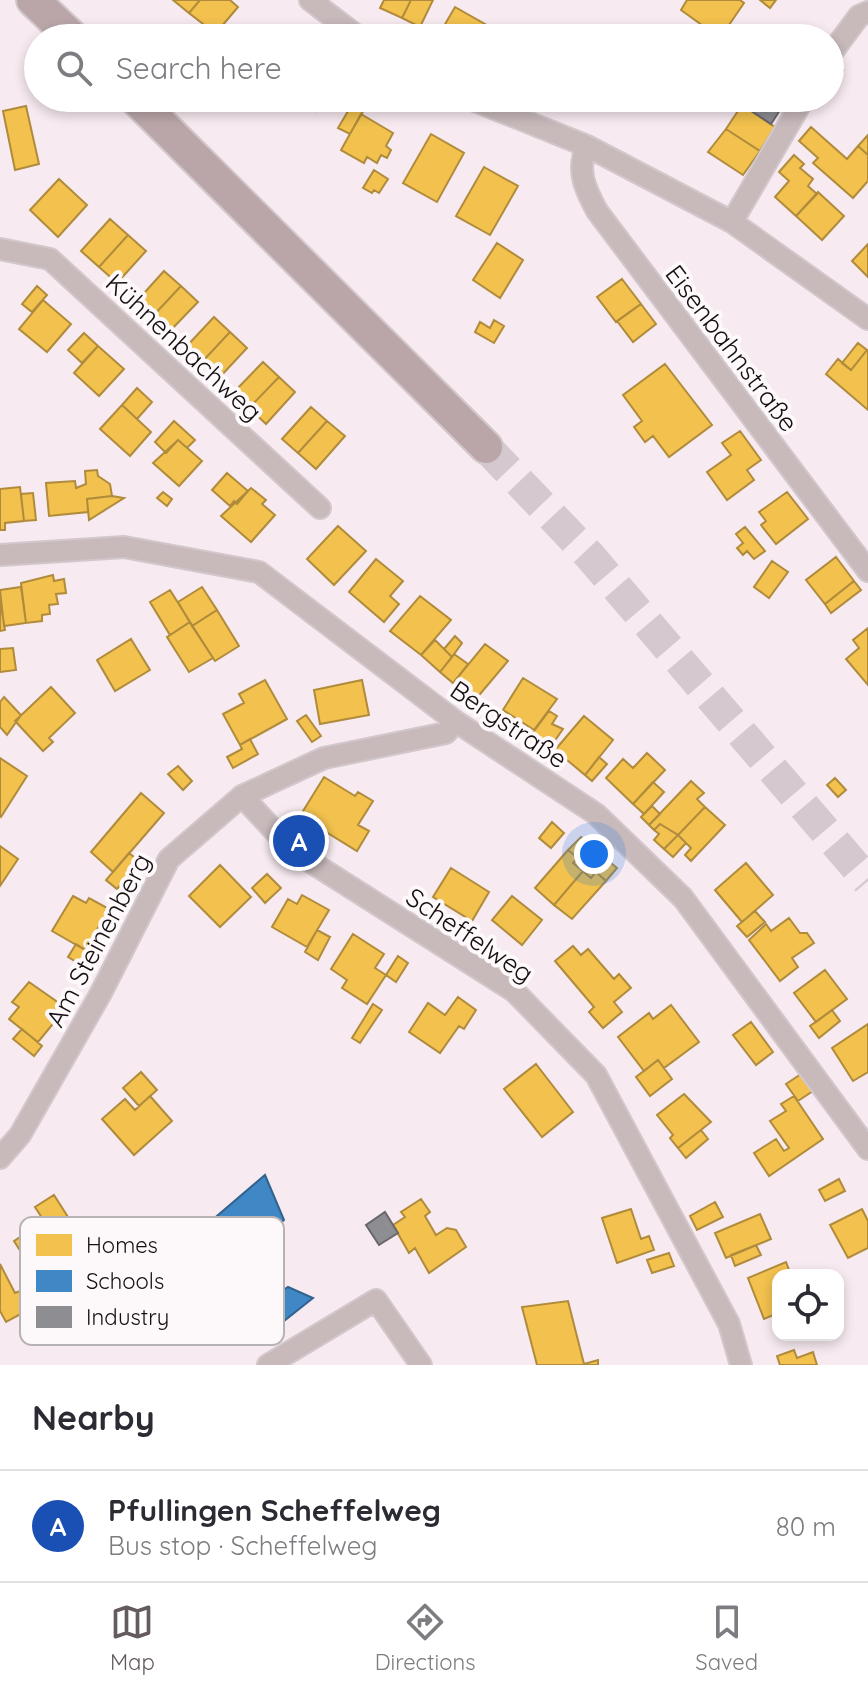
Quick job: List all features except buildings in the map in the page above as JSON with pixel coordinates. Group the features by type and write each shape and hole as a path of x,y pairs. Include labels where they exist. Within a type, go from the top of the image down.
{"main road":[{"path":"33,0 58,24"},
{"path":"149,112 486,447"}],"street":[{"path":"310,0 342,24"},
{"path":"844,36 859,16 868,12"},
{"path":"503,112 587,146 732,222 868,319"},
{"path":"732,222 796,112"},
{"name":"Eisenbahnstraße","path":"587,146 583,156 582,179 597,211 868,571"},
{"name":"Kühnenbachweg","path":"0,249 50,259 320,508"},
{"name":"Bergstraße","path":"0,555 124,547 259,572 455,721 596,814 683,898 868,1149"},
{"name":"Am Steinenberg","path":"0,1158 20,1135 57,1070 169,859 242,796 324,758 446,733 455,721"},
{"name":"Scheffelweg","path":"242,796 292,850 514,991 596,1075 729,1324 741,1365"},
{"path":"268,1365 376,1300 421,1365"}],"tunnel":[{"path":"486,447 589,555 868,881"}],"place":[{"name":"Pfullingen Scheffelweg","path":"299,841"}]}
